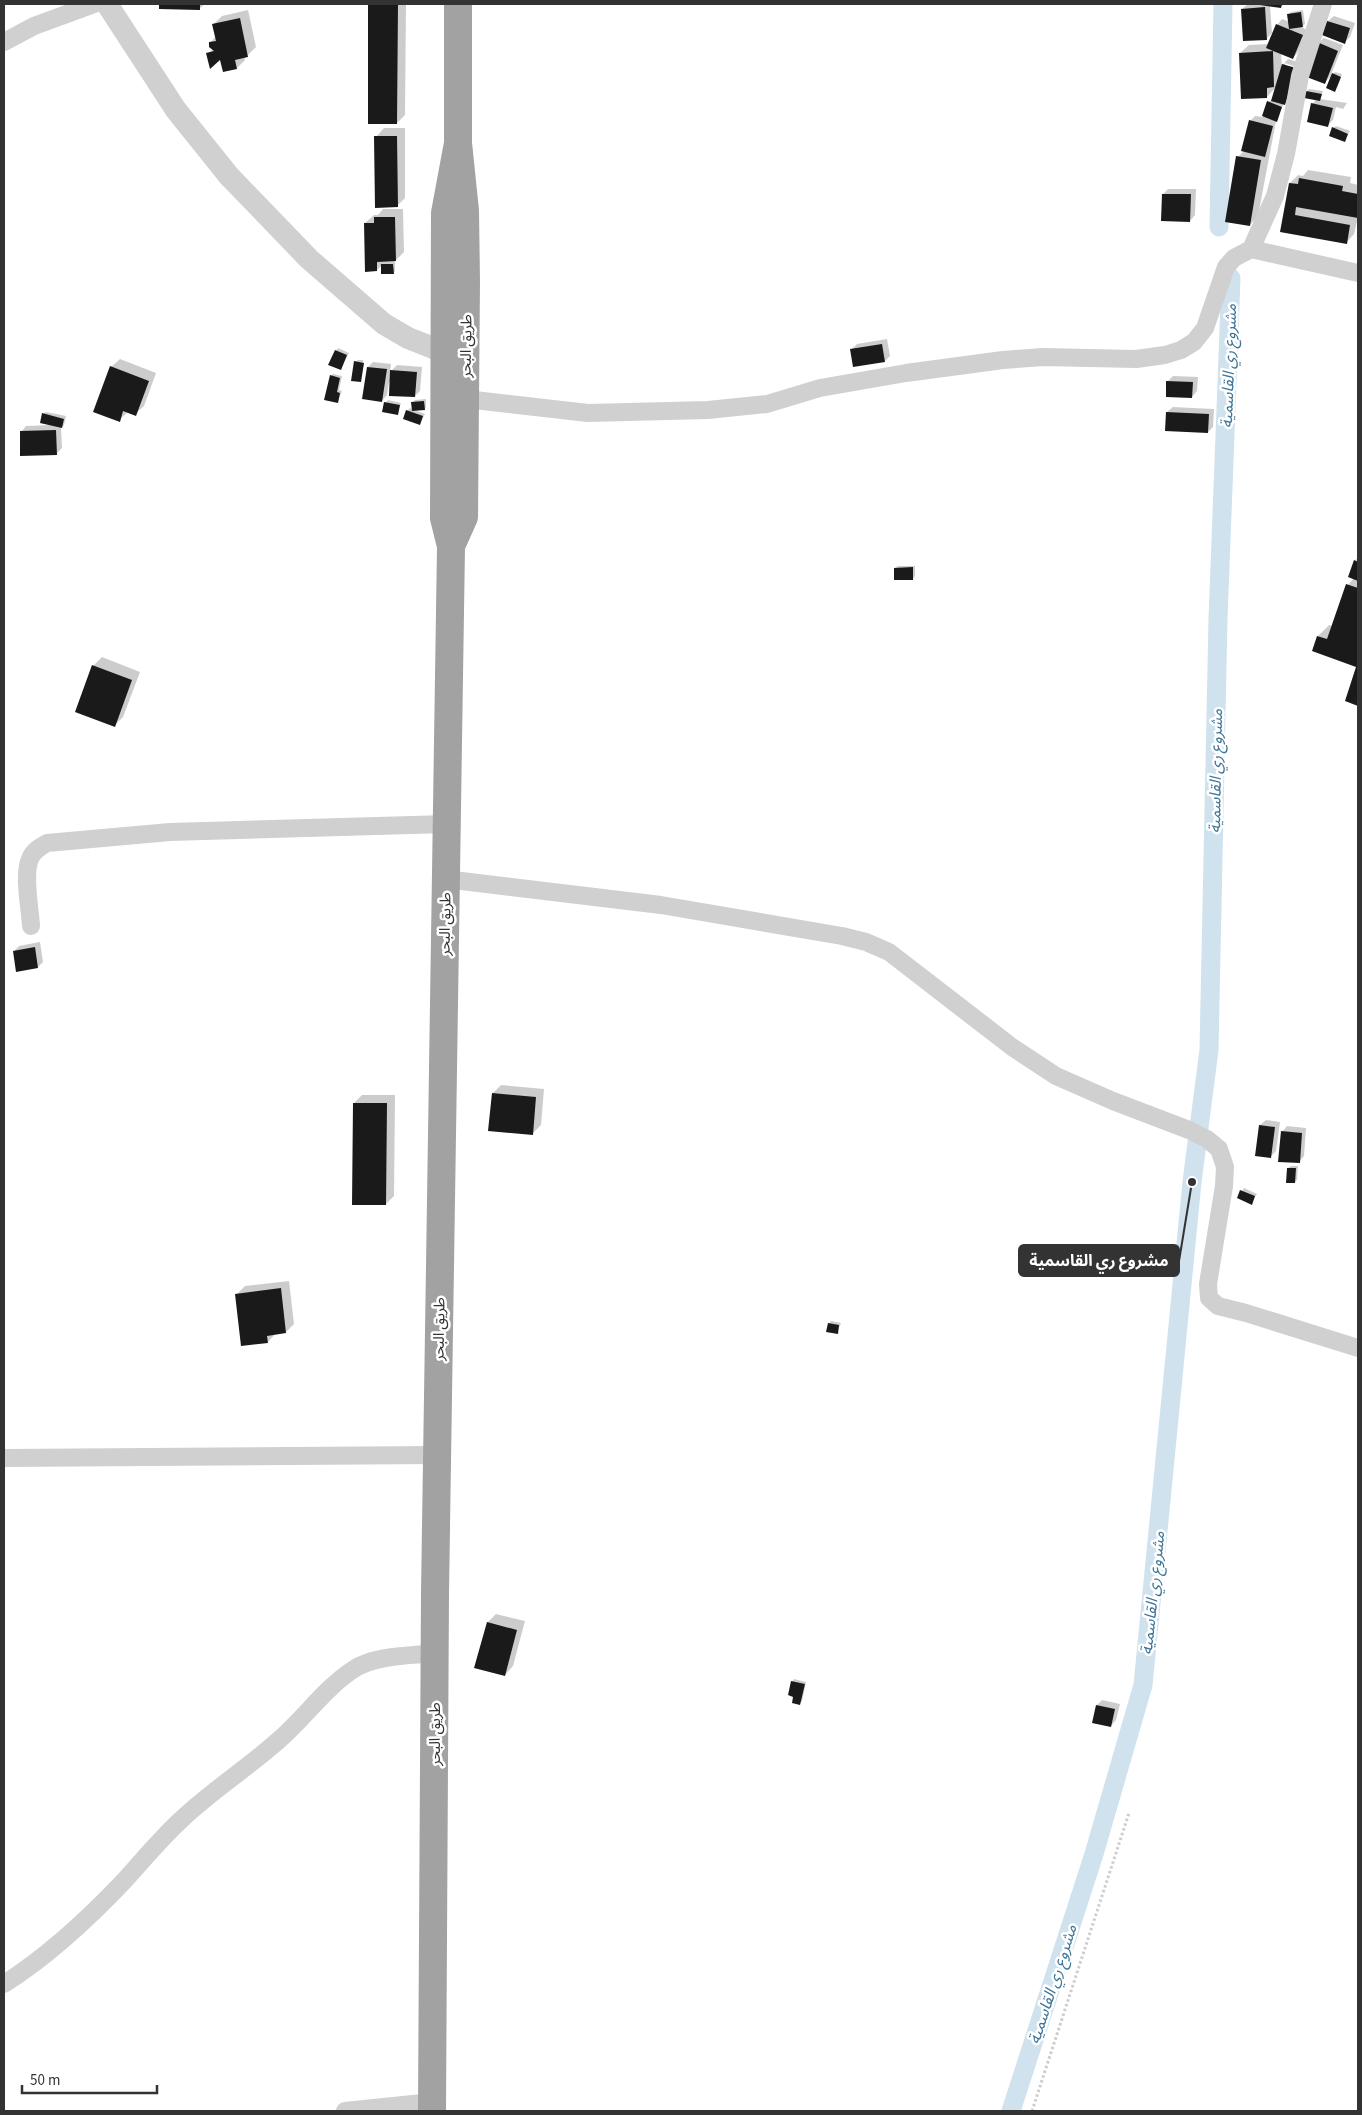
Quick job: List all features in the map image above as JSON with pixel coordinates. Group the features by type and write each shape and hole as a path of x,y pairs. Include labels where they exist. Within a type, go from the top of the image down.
{"highway":[{"name":"طريق البحر","path":"432,2107 437,1455 451,546 464,517 454,398 465,211 458,143 458,4"}],"street":[{"path":"4,42 34,26 94,4"},
{"path":"107,4 176,110 229,176 309,259 384,324 408,338 456,353"},
{"path":"454,398 588,413 708,410 767,404 820,388 906,373 1004,360 1042,358 1136,359 1165,355 1181,350 1194,342 1205,328 1226,267 1234,258 1251,249 1275,196 1286,154 1300,76 1323,4"},
{"path":"1251,249 1358,273"},
{"path":"31,926 29,860 33,852 47,843 170,832 447,824"},
{"path":"446,879 661,904 803,928 866,942 889,952 962,1010 1056,1076 1113,1101 1189,1130 1207,1139 1219,1149 1225,1167 1222,1204 1208,1284 1209,1298 1212,1303 1358,1348"},
{"path":"4,1458 437,1455"},
{"path":"4,1984 19,1975 62,1940 123,1882 183,1818 280,1739 338,1682 355,1668 388,1658 435,1653"},
{"path":"345,2111 432,2107"}],"path":[{"path":"1032,2111 1129,1813"}],"building":[{"path":"159,4 200,4 200,10 159,9"},
{"path":"368,4 398,4 397,124 368,124"},
{"path":"1253,4 1282,4 1281,8"},
{"path":"1265,7 1267,40 1243,41 1241,9"},
{"path":"1301,12 1303,27 1289,29 1287,14"},
{"path":"240,18 248,57 235,60 237,69 223,72 220,60 210,69 206,53 214,51 209,47 209,42 216,41 212,24"},
{"path":"1327,21 1350,28 1345,44 1322,35"},
{"path":"1276,24 1303,35 1293,59 1266,48"},
{"path":"1317,42 1338,51 1325,84 1304,76"},
{"path":"1273,51 1274,87 1267,88 1267,98 1241,99 1239,53"},
{"path":"1282,64 1296,68 1285,105 1271,101"},
{"path":"1332,73 1341,77 1335,92 1326,88"},
{"path":"1306,91 1322,94 1320,101 1304,98"},
{"path":"1267,101 1282,107 1277,122 1262,116"},
{"path":"1311,103 1333,108 1328,127 1307,122"},
{"path":"1249,120 1273,126 1265,157 1241,151"},
{"path":"1332,127 1348,134 1345,142 1329,136"},
{"path":"374,136 397,136 398,207 375,208"},
{"path":"1236,156 1261,160 1250,226 1225,222"},
{"path":"1299,178 1343,186 1342,191 1358,194 1358,218 1296,207 1295,215 1350,225 1347,244 1280,232 1289,183 1298,184"},
{"path":"1162,194 1191,194 1190,222 1161,221"},
{"path":"374,217 395,217 396,261 377,262 377,271 365,272 364,223 374,223"},
{"path":"381,264 393,264 394,274 381,274"},
{"path":"882,344 885,362 853,367 850,349"},
{"path":"335,350 347,355 341,370 328,365"},
{"path":"354,361 364,363 361,382 351,381"},
{"path":"110,366 149,381 136,416 123,411 120,422 93,412"},
{"path":"367,367 387,369 382,402 362,399"},
{"path":"390,370 417,372 415,397 389,396"},
{"path":"330,375 340,378 337,392 340,393 338,403 324,400"},
{"path":"1166,381 1193,382 1192,398 1166,397"},
{"path":"424,401 425,410 412,411 411,402"},
{"path":"384,402 400,405 398,415 382,412"},
{"path":"406,410 423,416 420,425 403,419"},
{"path":"1166,412 1209,414 1208,433 1165,431"},
{"path":"42,413 64,419 62,428 40,423"},
{"path":"56,430 57,455 20,456 20,431"},
{"path":"1354,560 1358,562 1358,581 1348,577"},
{"path":"913,567 913,580 894,580 894,568"},
{"path":"1346,584 1358,588 1358,706 1345,701 1356,667 1312,651 1317,636 1327,639"},
{"path":"92,665 132,680 115,727 75,712"},
{"path":"35,947 38,968 16,972 13,951"},
{"path":"492,1093 536,1097 533,1135 488,1131"},
{"path":"353,1103 387,1103 386,1205 352,1205"},
{"path":"1259,1125 1275,1127 1271,1158 1255,1156"},
{"path":"1281,1131 1302,1133 1300,1163 1278,1162"},
{"path":"1287,1168 1296,1168 1295,1183 1286,1183"},
{"path":"1240,1190 1255,1196 1252,1205 1237,1198"},
{"path":"281,1288 286,1333 267,1336 268,1343 241,1346 235,1294"},
{"path":"828,1323 839,1325 838,1334 826,1332"},
{"path":"487,1622 517,1630 505,1676 474,1668"},
{"path":"791,1681 805,1684 800,1705 792,1703 793,1697 788,1695"},
{"path":"1096,1705 1115,1709 1111,1727 1092,1723"}],"waterway":[{"name":"مشروع ري القاسمية","path":"1219,227 1223,4"},
{"name":"مشروع ري القاسمية","path":"1011,2111 1094,1854 1143,1685 1192,1182 1209,1050 1218,619 1231,278"}],"place":[{"name":"مشروع ري القاسمية","path":"1192,1182"}]}
